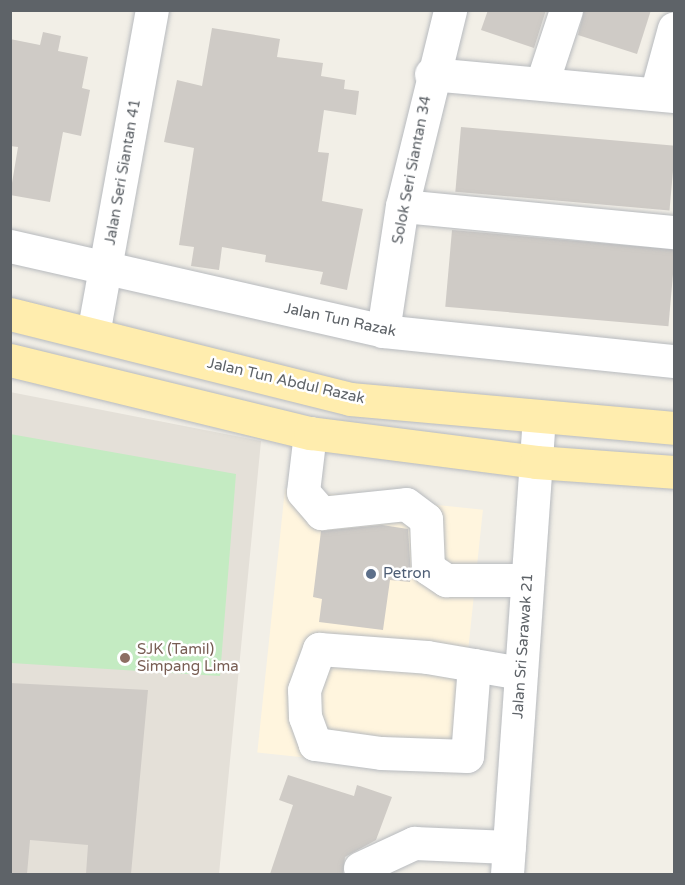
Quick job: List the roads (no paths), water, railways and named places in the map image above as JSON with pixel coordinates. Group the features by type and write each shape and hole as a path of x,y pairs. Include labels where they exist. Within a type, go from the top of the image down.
{"main road":[{"name":"Jalan Tun Abdul Razak","path":"10,314 350,399 675,428"},
{"path":"10,360 310,433 536,462 675,472"}],"street":[{"name":"Solok Seri Siantan 34","path":"383,331 402,206 431,74 450,10"},
{"path":"542,83 566,10"},
{"name":"Jalan Seri Siantan 41","path":"93,334 150,11"},
{"path":"431,74 665,95 675,28"},
{"path":"402,206 675,232"},
{"name":"Jalan Tun Razak","path":"10,246 383,331 675,361"},
{"name":"Jalan Sri Sarawak 21","path":"508,861 539,417"},
{"path":"310,433 303,492 321,513 406,504 426,519 428,568 446,580 527,580"},
{"path":"474,665 467,756 381,753 315,744 305,717 304,690 319,649 474,665 521,673"},
{"path":"360,868 414,843 508,861"}],"place":[{"name":"Petron","path":"371,574"},
{"name":"SJK (Tamil) Simpang Lima","path":"125,658"}]}
